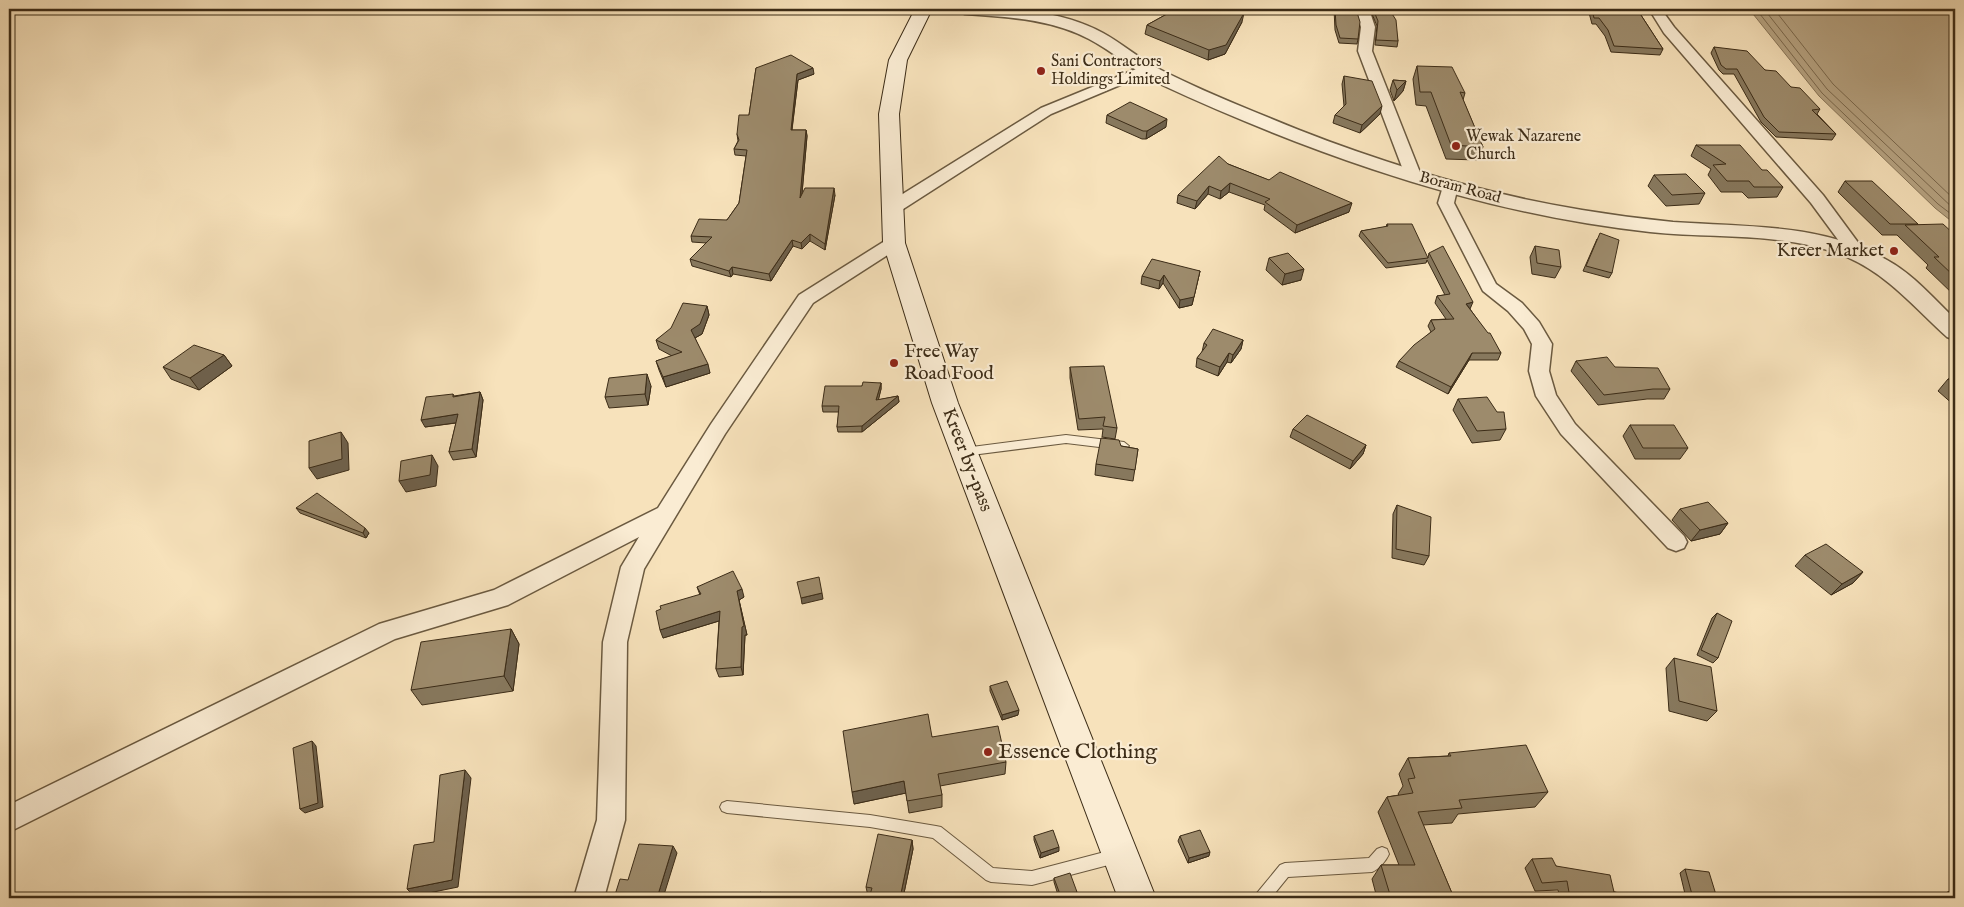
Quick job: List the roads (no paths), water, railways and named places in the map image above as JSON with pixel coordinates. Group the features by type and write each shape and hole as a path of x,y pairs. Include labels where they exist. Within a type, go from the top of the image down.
{"main road":[{"name":"Kreer by-pass","path":"923,9 898,60 889,114 891,210 894,243 945,403 1137,898"}],"street":[{"name":"Boram Road","path":"965,9 1009,11 1054,20 1090,33 1146,69 1304,139 1414,175 1494,198 1612,221 1671,228 1804,237 1835,244 1856,252 1882,266 1903,282 1955,332"},
{"path":"1362,9 1368,27 1365,51 1414,175"},
{"path":"1655,9 1669,30 1817,199 1856,252"},
{"path":"891,210 1046,111 1146,69"},
{"path":"1450,186 1446,203 1490,287 1515,307 1532,326 1542,344 1539,371 1546,396 1568,429 1676,542"},
{"path":"589,898 611,820 614,642 633,566 718,429 806,299 894,243"},
{"path":"9,819 388,631 500,598 666,514"}],"lane":[{"path":"964,452 1066,439 1124,446"},
{"path":"728,806 870,821 936,832 991,876 1032,878 1120,855"},
{"path":"1262,898 1285,870 1372,865 1382,854"}],"water":[{"path":"1749,9 1955,9 1955,224 1935,208 1819,96"}],"place":[{"name":"Sani Contractors Holdings Limited","path":"1041,71"},
{"name":"Wewak Nazarene Church","path":"1456,146"},
{"name":"Kreer Market","path":"1894,251"},
{"name":"Free Way Road Food","path":"894,363"},
{"name":"Essence Clothing","path":"988,752"}]}
